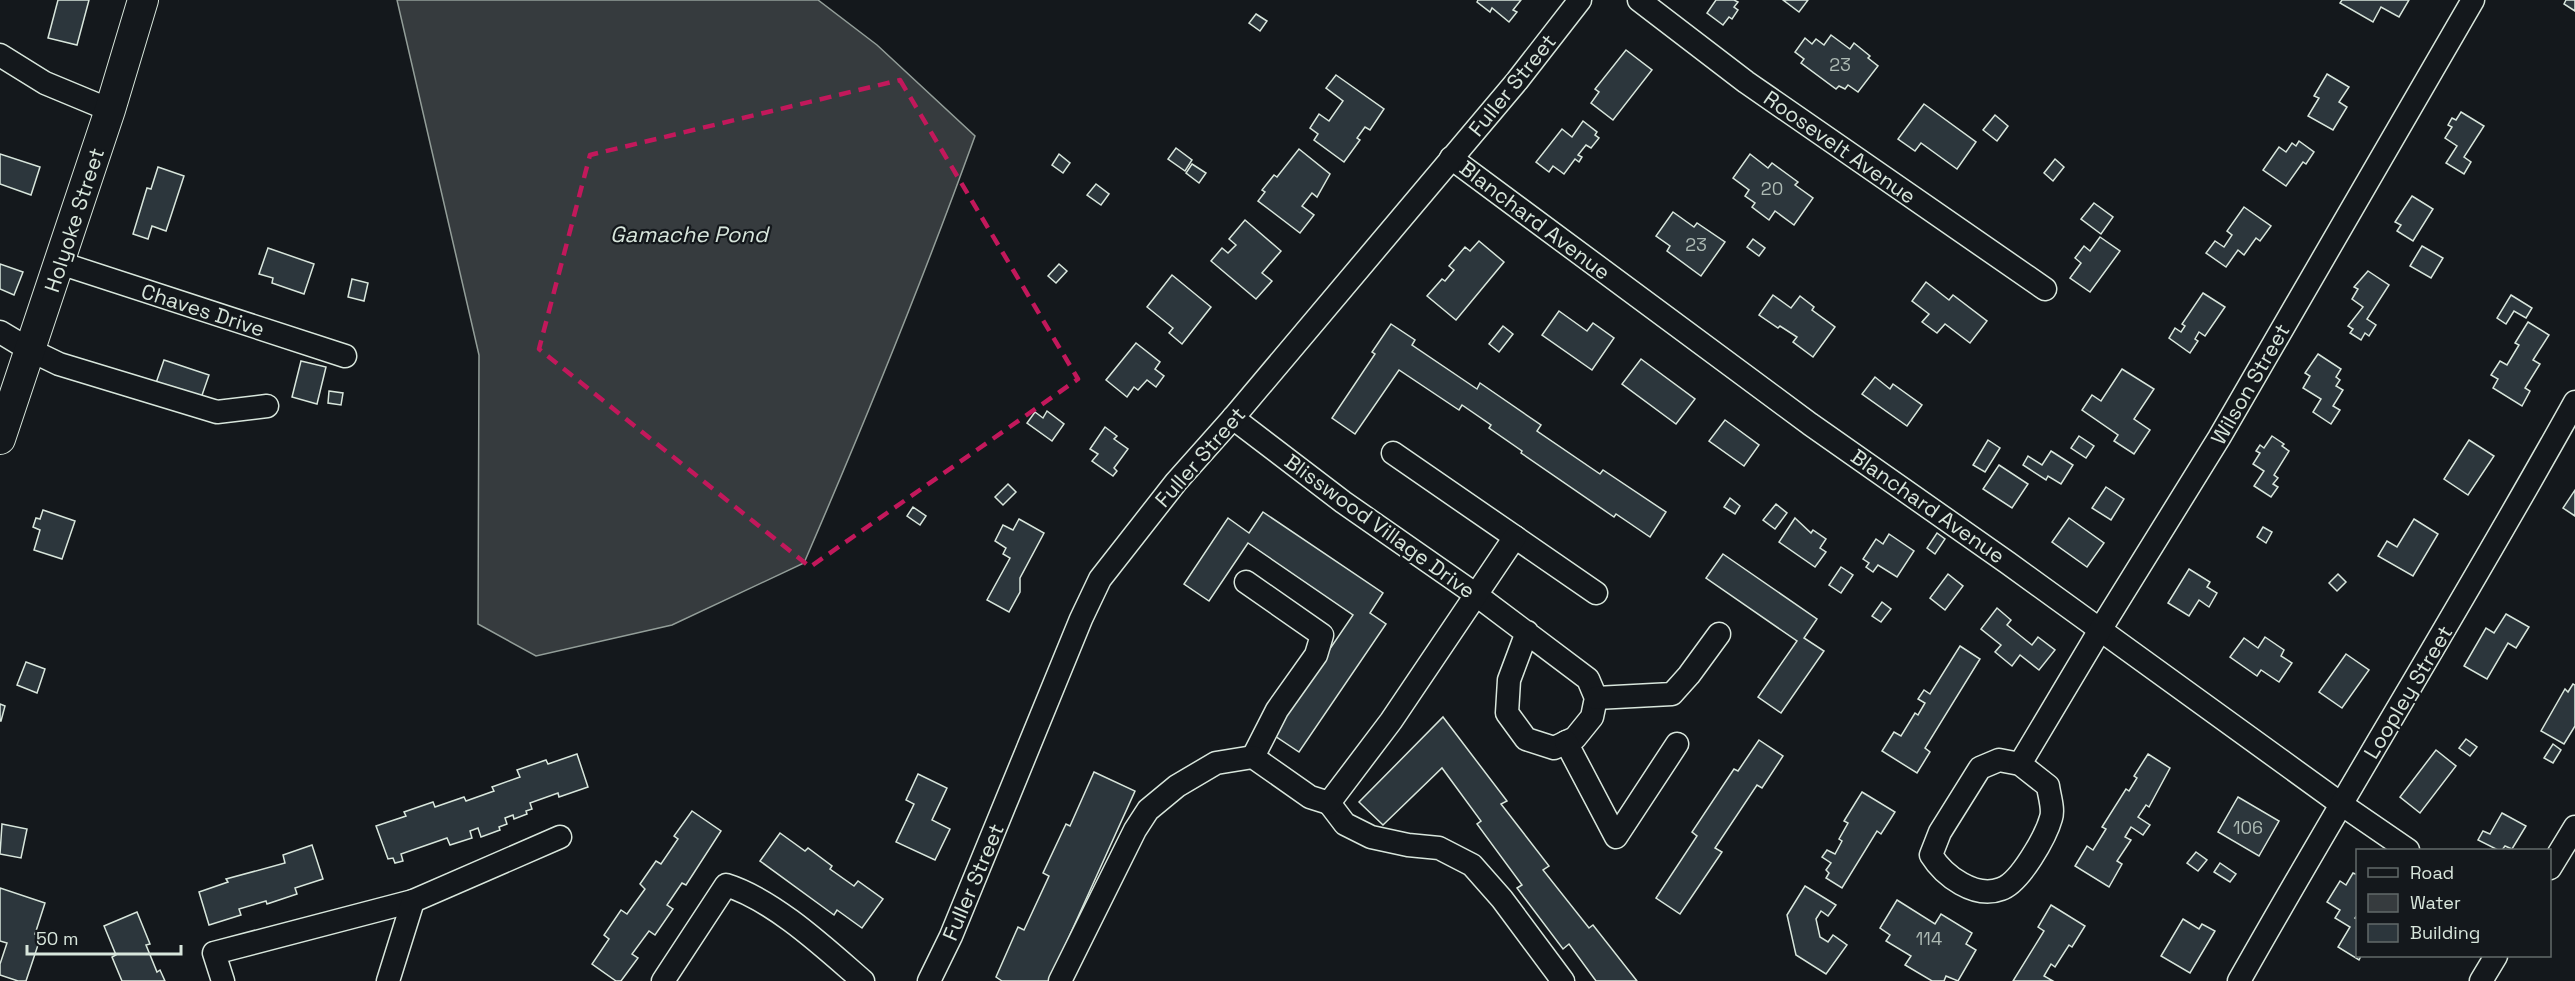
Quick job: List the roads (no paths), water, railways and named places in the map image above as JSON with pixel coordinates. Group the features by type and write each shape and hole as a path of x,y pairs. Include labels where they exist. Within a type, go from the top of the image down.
{"main road":[{"name":"Holyoke Street","path":"0,439 110,110 142,0"}],"street":[{"name":"Fuller Street","path":"929,981 951,936 1081,619 1100,579 1176,482 1233,418 1517,81 1580,0"},
{"name":"Roosevelt Avenue","path":"1639,0 1746,82 2045,289"},
{"name":"Wilson Street","path":"2020,765 2100,630 2219,438 2473,0"},
{"path":"0,55 45,83 110,110"},
{"name":"Blanchard Avenue","path":"1451,158 1810,424 2407,849"},
{"name":"Chaves Drive","path":"60,263 345,356"},
{"path":"0,332 59,364 217,412 267,406"},
{"name":"Loopley Street","path":"2239,981 2495,545 2575,402"},
{"name":"Blisswood Village Drive","path":"1233,418 1343,502 1527,632 1588,680 1596,698"},
{"path":"1393,453 1596,593"},
{"path":"1329,803 1391,721 1515,537"},
{"path":"1246,582 1322,635 1316,655 1277,710 1253,757"},
{"path":"1527,632 1509,680 1507,713 1526,739 1554,748 1575,738 1592,717 1596,698 1672,694 1719,634"},
{"path":"1566,742 1616,837 1677,744"},
{"path":"1060,981 1135,830 1148,810 1176,786 1216,764 1253,757 1310,797 1329,803 1345,824 1371,837 1408,845 1439,848 1472,865 1502,899 1563,981"},
{"path":"1999,760 2020,765 2048,786 2052,816 2041,841 2023,870 2002,889 1981,891 1957,881 1939,868 1931,855 1940,832 1980,768 1999,760"},
{"path":"2551,866 2575,827"},
{"path":"224,981 214,953 413,901 560,837"},
{"path":"663,981 726,885 746,891 815,939 863,981"},
{"path":"388,981 413,901"},
{"path":"2481,981 2495,957"}],"water":[{"name":"Gamache Pond","path":"397,0 818,0 877,45 975,136 893,351 804,563 672,625 536,656 478,624 479,355"}]}
